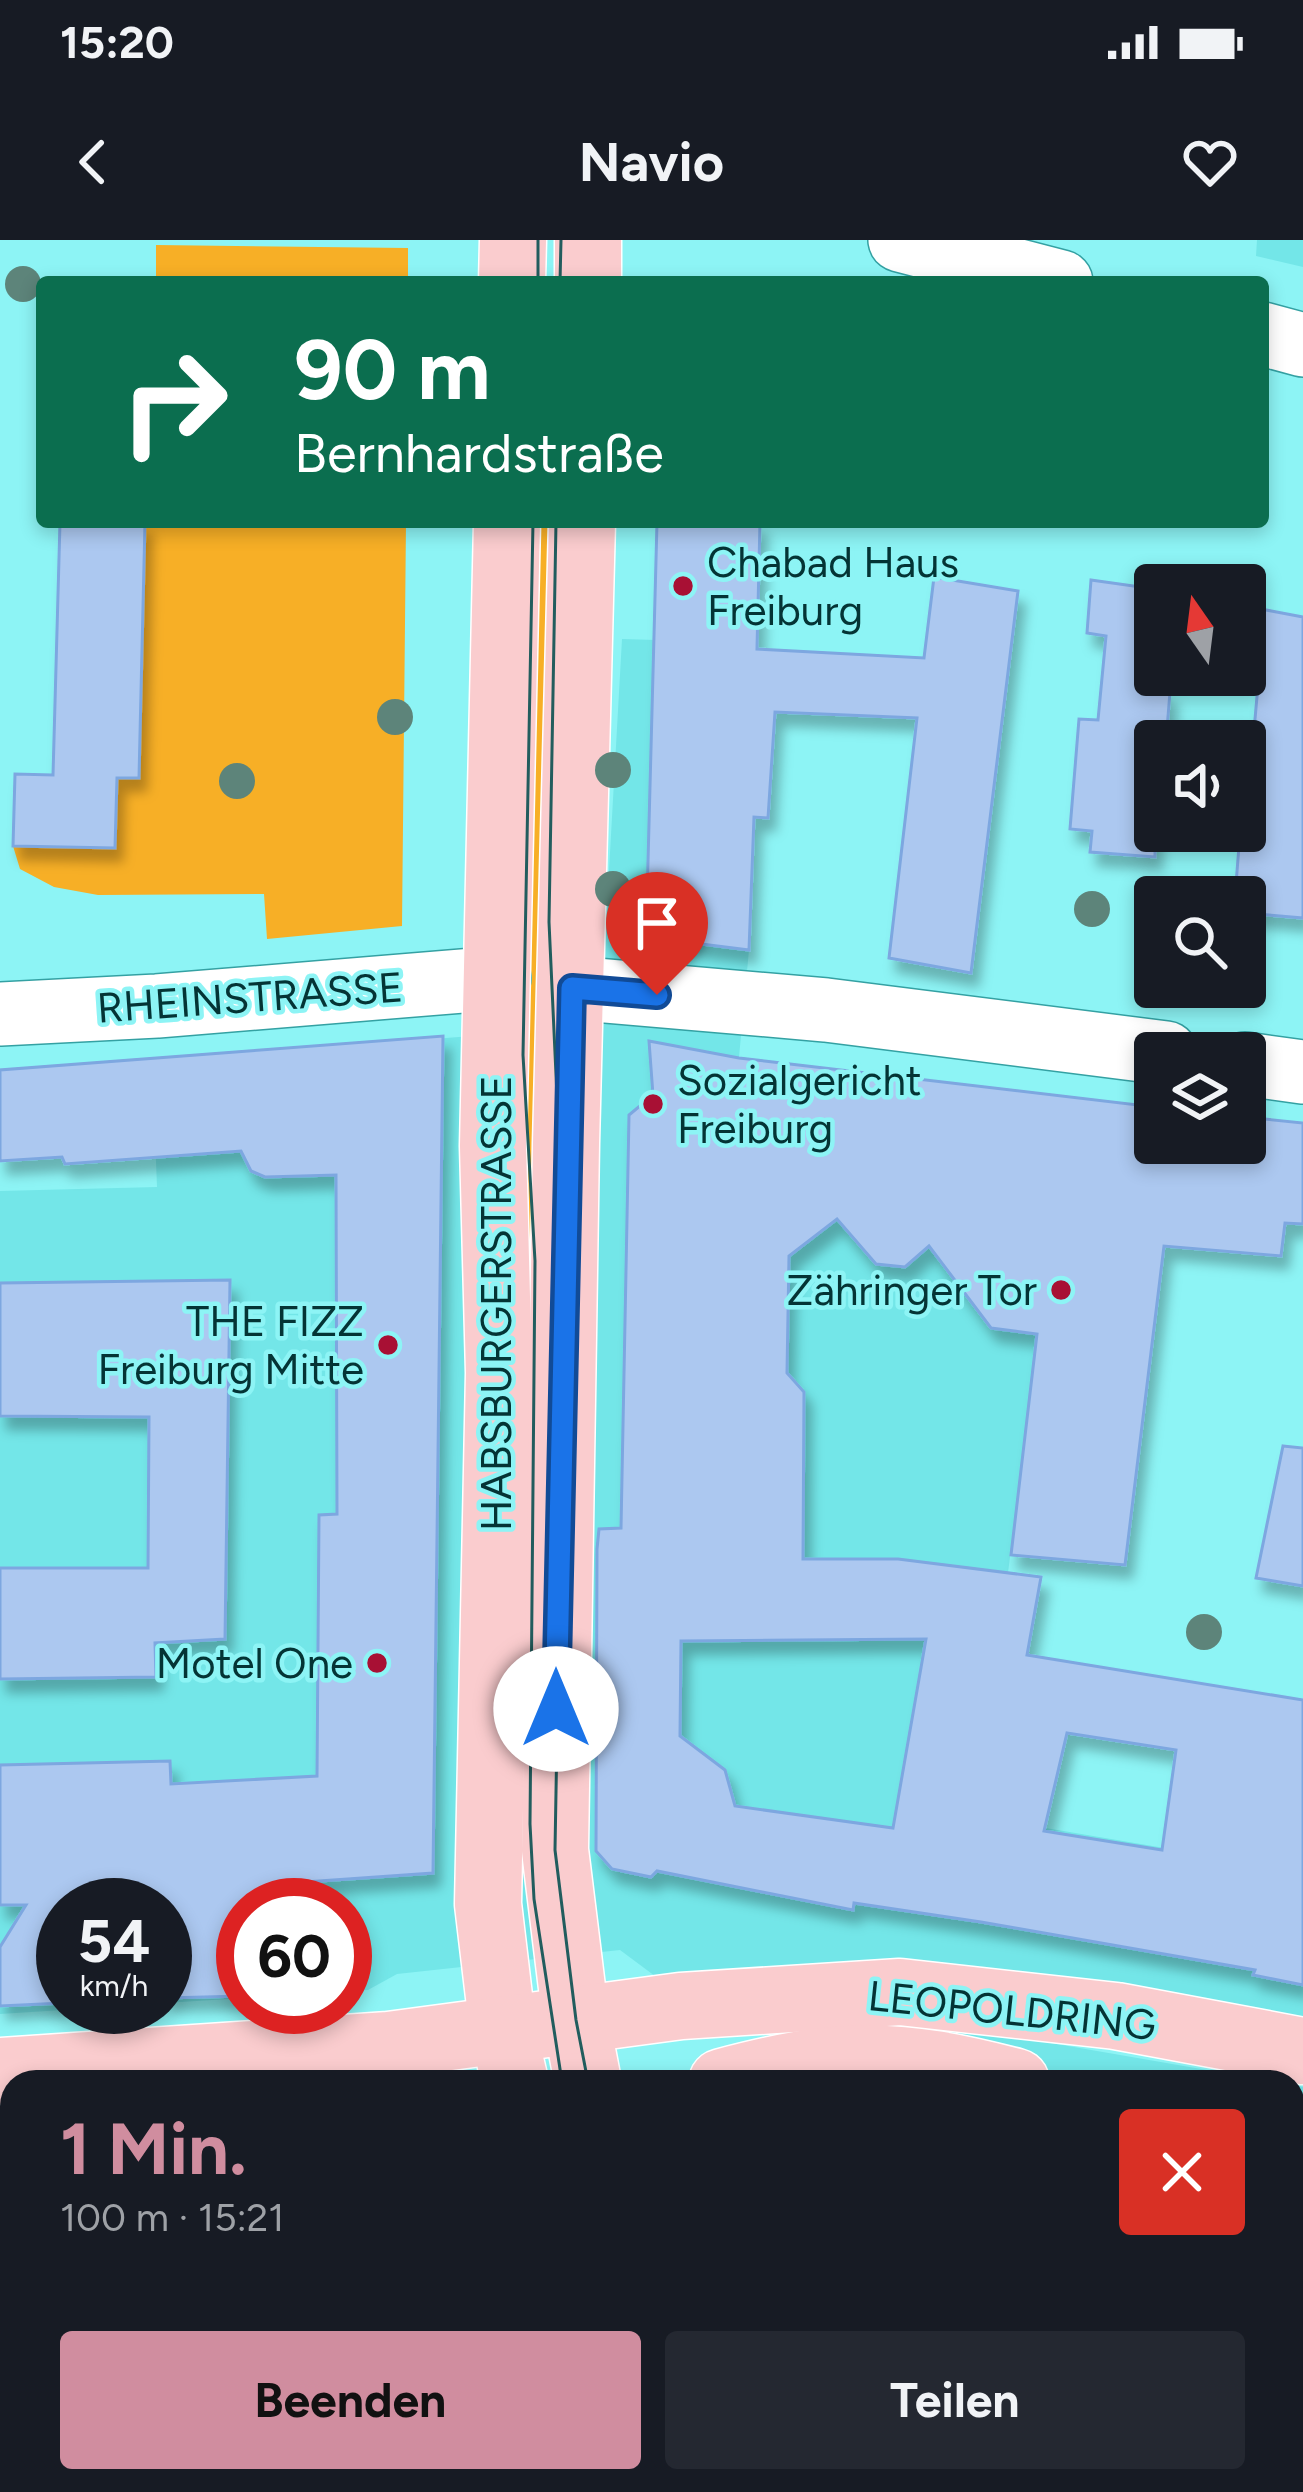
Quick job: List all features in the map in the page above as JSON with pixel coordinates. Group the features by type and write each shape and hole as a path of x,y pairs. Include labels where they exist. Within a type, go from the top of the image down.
{"main road":[{"path":"512,240 512,276"},
{"path":"588,240 588,276"},
{"name":"HABSBURGERSTRASSE","path":"507,528 493,1146 500,1373 488,1904 509,2056"},
{"name":"HABSBURGERSTRASSE","path":"582,2051 555,1850 583,528"},
{"name":"LEOPOLDRING","path":"28,2070 389,2044 509,2056 582,2051 717,2003 900,1991 1116,2016 1303,2051"},
{"name":"LEOPOLDRING","path":"772,2070 856,2056 971,2070"}],"street":[{"path":"900,240 1038,276"},
{"path":"1269,336 1303,345"},
{"name":"RHEINSTRASSE","path":"0,1014 499,978"},
{"path":"572,988 826,1010 1134,1049"},
{"path":"1266,1067 1303,1072"}],"shaded area":[{"path":"1257,240 1303,240 1303,267 1256,256"},
{"path":"156,245 408,248 408,276 156,276"},
{"path":"145,528 406,528 402,926 267,939 264,894 98,895 54,887 20,869 13,846 115,848 117,778 139,777"},
{"path":"520,528 567,528 549,1354 523,1353"},
{"path":"622,639 757,643 754,775 771,776 768,818 754,818 739,1057 969,1087 1037,1334 1008,1573 939,1564 898,1803 1182,1851 1303,1821 1303,2070 978,2019 714,2020 620,1950 397,1974 372,1988 372,1878 216,1878 216,2000 192,2001 192,1878 36,1878 36,2012 0,2014 0,1191 157,1187 152,1061 510,1033 582,1352"},
{"path":"919,2024 1207,2070 867,2070"}],"building":[{"path":"60,528 145,528 139,778 117,778 115,848 13,846 15,774 53,775"},
{"path":"657,528 760,528 757,649 924,658 934,577 1018,591 971,973 889,958 917,718 775,712 768,818 754,817 749,950 646,937"},
{"path":"1091,580 1134,586 1134,696 1170,696 1168,720 1134,720 1134,852 1155,852 1155,857 1090,852 1092,831 1070,829 1079,719 1098,720 1106,636 1087,633"},
{"path":"1266,610 1303,617 1303,918 1266,915 1266,876 1237,876 1239,852 1266,852 1266,720 1255,720 1257,696 1266,696"},
{"path":"443,1036 433,1873 216,1878 216,1997 192,1997 192,1878 36,1878 36,2004 0,2006 0,1947 26,1905 0,1905 0,1765 170,1761 171,1784 317,1776 319,1515 337,1514 336,1175 265,1177 251,1171 241,1151 65,1164 62,1157 0,1161 0,1070"},
{"path":"649,1041 739,1058 1134,1105 1134,1164 1266,1164 1266,1119 1303,1123 1303,1224 1285,1223 1281,1256 1164,1246 1125,1565 1011,1555 1037,1334 991,1328 929,1246 905,1267 876,1264 837,1219 789,1256 787,1373 804,1392 803,1559 898,1559 1041,1577 1027,1655 1303,1700 1303,1985 1253,1975 1255,1970 981,1922 854,1903 853,1910 657,1871 651,1877 612,1869 596,1851 597,1549 599,1529 621,1528 629,1115 653,1095","holes":["926,1639 893,1828 735,1806 725,1770 680,1736 681,1641","1067,1733 1176,1750 1162,1850 1044,1831"]},
{"name":"THE FIZZ Freiburg Mitte","path":"230,1280 225,1639 155,1643 156,1677 0,1679 0,1568 148,1568 149,1417 0,1416 0,1283"},
{"path":"1283,1446 1303,1448 1303,1586 1256,1578"}],"tram line":[{"path":"538,240 538,276"},
{"path":"560,276 561,240"},
{"path":"533,528 523,1055 535,1261 530,1824 534,1899 560,2070"},
{"path":"556,528 549,922 565,1271 555,1850 586,2070"}],"place":[{"name":"Chabad Haus Freiburg","path":"683,586"},
{"name":"Sozialgericht Freiburg","path":"653,1104"},
{"name":"Zähringer Tor","path":"1061,1290"},
{"name":"THE FIZZ Freiburg Mitte","path":"388,1345"},
{"name":"Motel One","path":"377,1663"}],"route":[{"path":"556,1709 572,988 657,995"}]}
